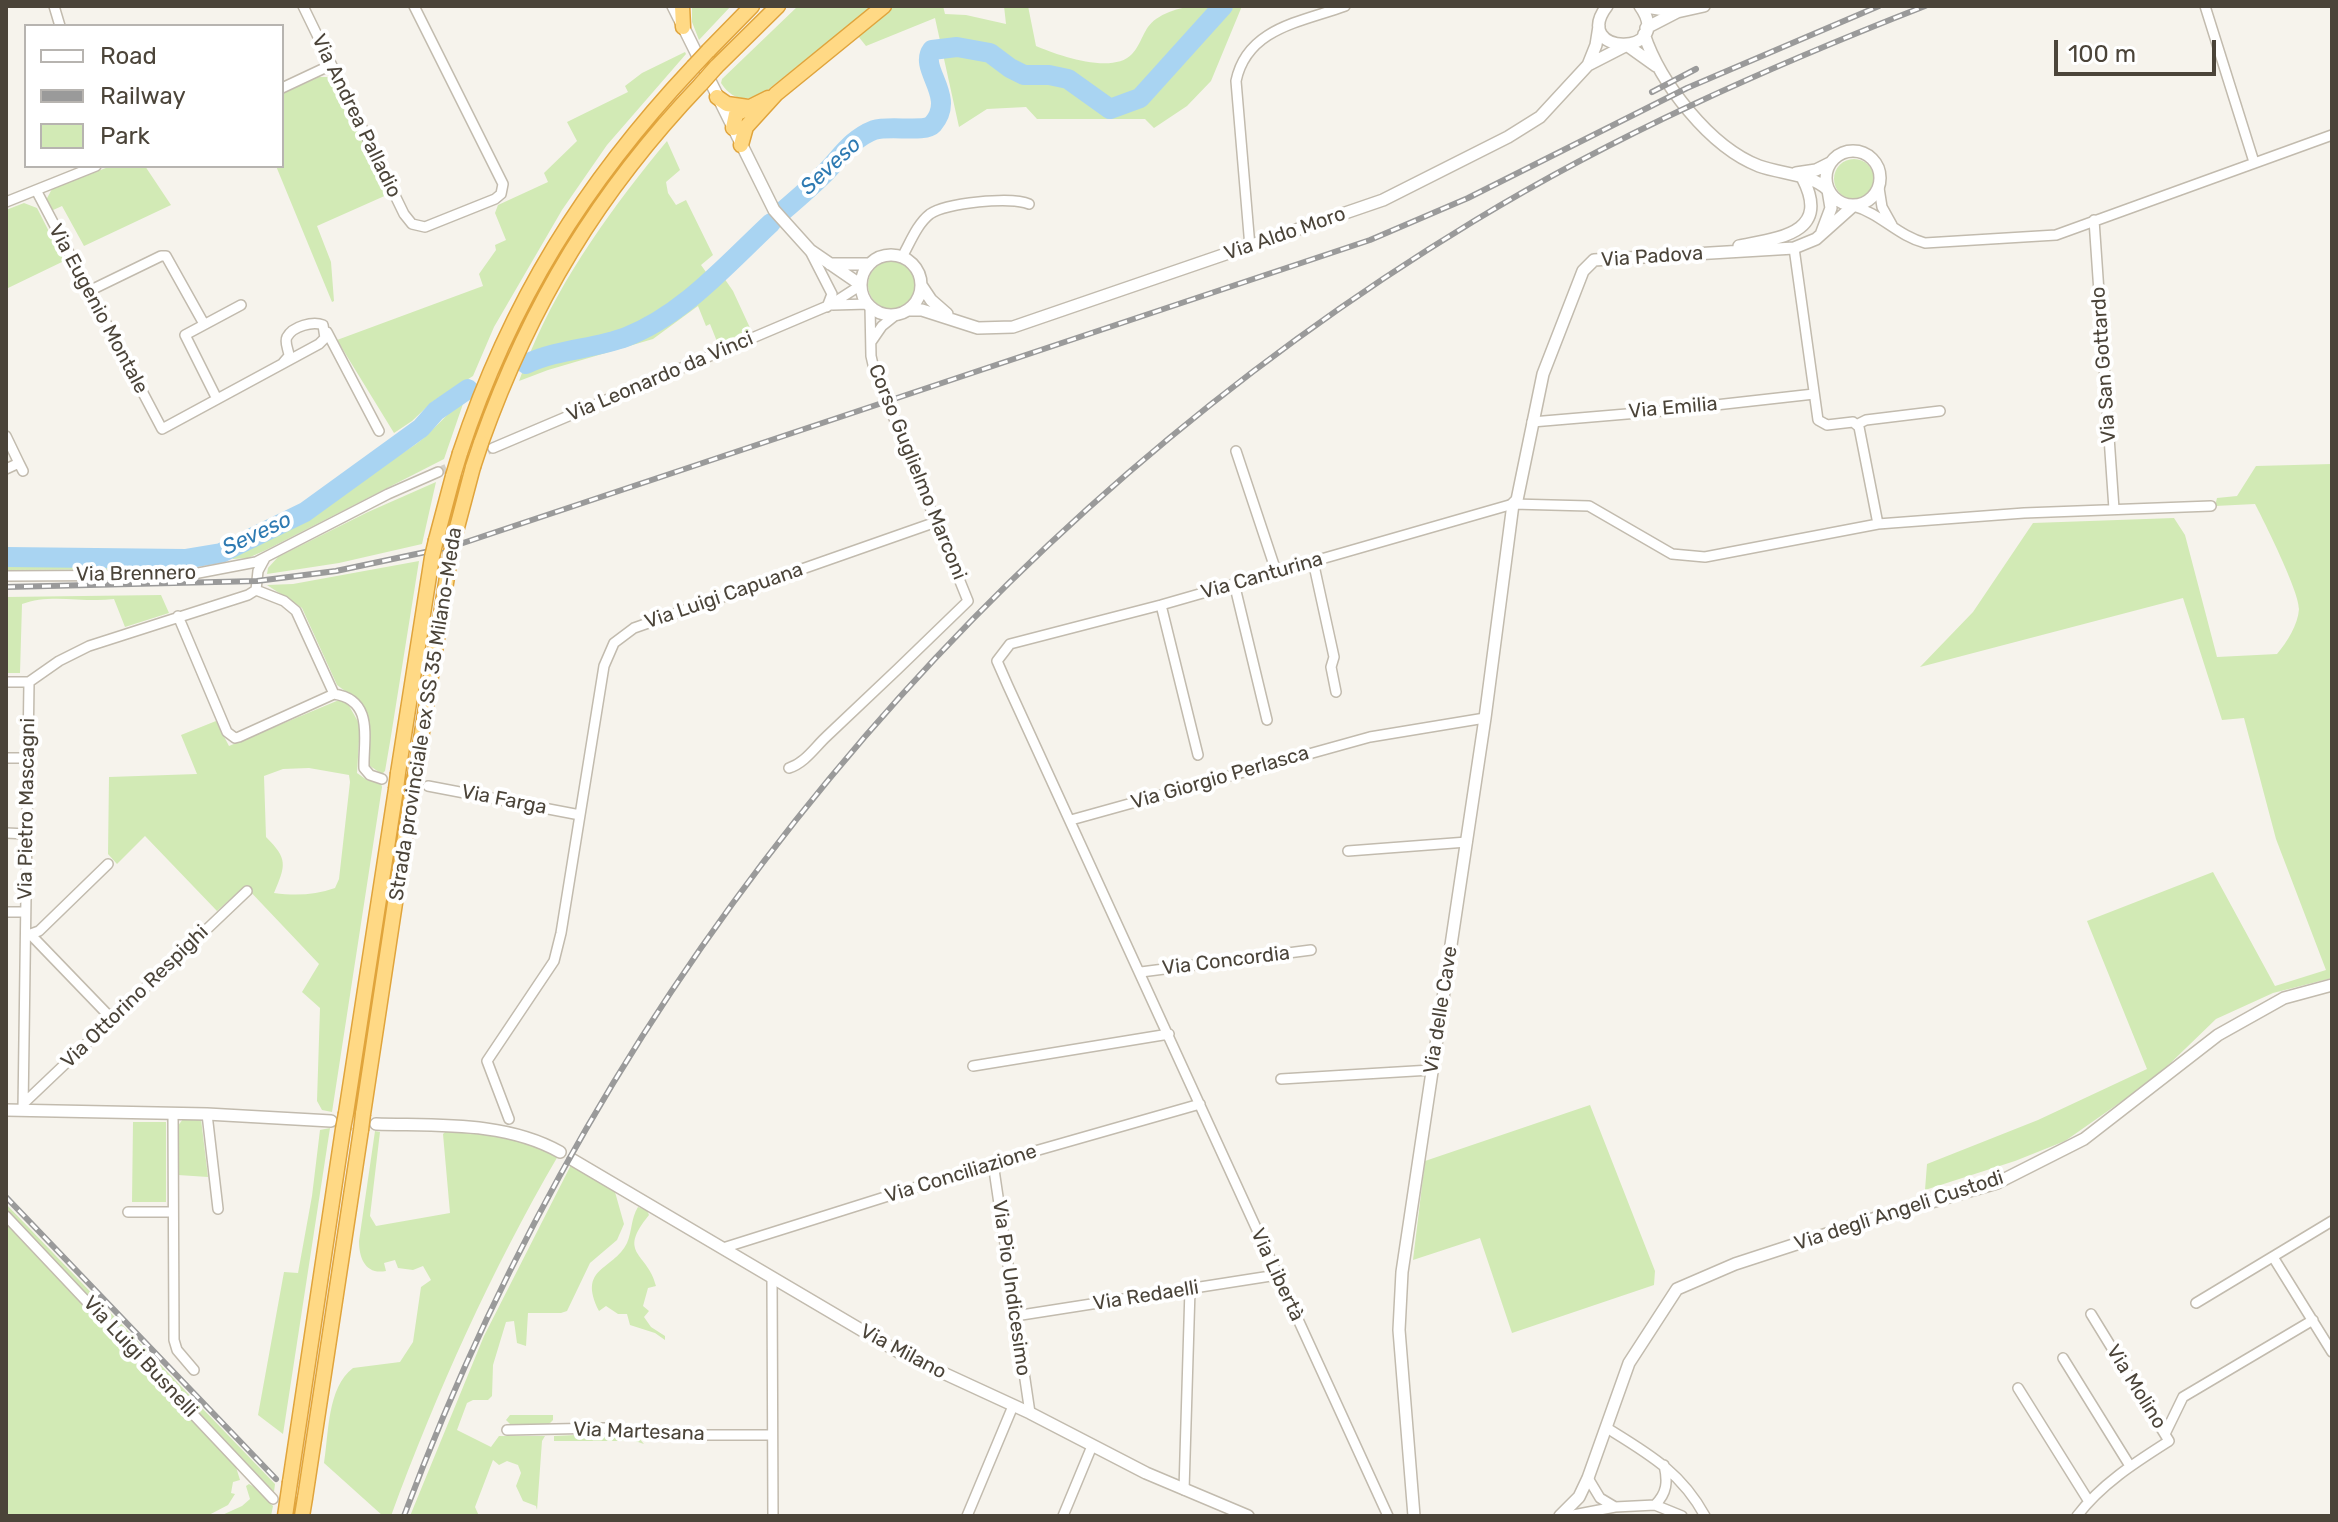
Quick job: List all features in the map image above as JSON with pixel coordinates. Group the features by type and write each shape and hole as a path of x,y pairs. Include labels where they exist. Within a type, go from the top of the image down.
{"highway":[{"path":"682,6 683,27"},
{"name":"Strada provinciale ex SS 35 Milano-Meda","path":"285,1516 337,1125 346,1113 446,474 460,453 492,365 532,282 583,200 626,142 752,6"},
{"name":"Strada provinciale ex SS 35 Milano-Meda","path":"302,1516 451,552 473,467 487,446 502,387 514,357 552,282 590,220 647,143 716,67 778,6"},
{"path":"730,122 736,114 750,113 776,94 884,6"},
{"path":"717,97 750,113"},
{"path":"741,145 750,113"}],"street":[{"name":"Via Andrea Palladio","path":"303,6 404,214 412,224 425,227 495,199 501,194 503,184 414,6"},
{"path":"673,6 774,210 810,250 861,285"},
{"path":"1250,247 1236,81 1238,68 1243,57 1259,39 1345,6"},
{"path":"1640,6 1677,12 1704,6"},
{"path":"1640,6 1645,13 1645,31 1657,66 1694,114 1725,147 1763,167 1820,183 1839,202 1868,211 1917,241 1933,244 2056,235 2332,135"},
{"path":"2205,6 2254,162"},
{"path":"1602,12 1604,37 1626,46 1657,66"},
{"name":"Via Aldo Moro","path":"1588,65 1596,45 1602,12"},
{"name":"Via Aldo Moro","path":"902,312 922,310 978,328 1013,327 1383,200 1508,137 1540,117 1588,65 1640,40 1645,31 1677,12"},
{"path":"284,87 331,65"},
{"path":"1784,172 1811,172 1844,152 1853,151 1869,156 1879,170 1882,207 1894,227"},
{"path":"1822,233 1831,208 1826,181 1830,163"},
{"path":"6,202 91,168"},
{"path":"1713,253 1799,230 1811,210 1811,195 1803,179"},
{"path":"1853,206 1869,201 1879,188"},
{"name":"Via Eugenio Montale","path":"36,190 162,429 217,399"},
{"path":"902,257 929,215 944,207 1013,200 1029,204"},
{"name":"Via Padova","path":"1513,504 1517,500 1544,370 1588,264 1605,257 1794,248 1812,242 1853,206"},
{"name":"Via San Gottardo","path":"2094,220 2114,509"},
{"path":"1794,248 1817,418 1822,424 1858,424 1940,411"},
{"path":"810,250 832,294 828,306"},
{"path":"828,264 869,264 885,255 902,257 916,268 921,285 931,300 950,317"},
{"path":"89,291 166,256 204,324"},
{"path":"869,264 861,285 869,305"},
{"path":"828,306 861,285"},
{"path":"828,306 869,305 883,313 902,312 915,303 921,285"},
{"path":"241,305 187,333 185,337 217,399 323,341 325,329"},
{"name":"Corso Guglielmo Marconi","path":"789,768 798,766 968,601 874,369 869,305"},
{"name":"Via Leonardo da Vinci","path":"487,446 828,306"},
{"name":"Corso Guglielmo Marconi","path":"871,342 882,326 902,312"},
{"path":"283,363 289,356 286,340 289,334 315,322 325,329 379,431"},
{"name":"Via Emilia","path":"1532,422 1814,394"},
{"path":"1858,424 1878,524"},
{"path":"6,436 21,467 6,469"},
{"path":"1236,451 1276,571"},
{"path":"256,590 258,571 265,558 388,494 446,474"},
{"name":"Via Canturina","path":"1010,644 1161,605 1513,504 1589,506 1672,554 1684,557 1705,557 1878,524 2024,513 2211,506"},
{"name":"Via delle Cave","path":"1414,1516 1399,1316 1410,1213 1467,842 1513,504"},
{"name":"Via Luigi Capuana","path":"509,1119 487,1061 554,961 604,666 614,643 623,634 649,622 936,522"},
{"name":"Via Brennero","path":"6,576 188,575 265,558"},
{"path":"1313,561 1334,657 1331,667 1336,692"},
{"path":"1234,583 1267,720"},
{"path":"6,682 29,682 59,661 89,646 256,590"},
{"path":"256,590 284,601 296,611 334,694 354,702 360,712 366,733 364,768 367,773 382,779"},
{"path":"1161,605 1198,755"},
{"path":"178,616 230,736 239,737 334,694"},
{"name":"Via Libertà","path":"1010,644 997,661 1388,1516"},
{"name":"Via Pietro Mascagni","path":"23,1107 28,935 25,912 29,682"},
{"name":"Via Giorgio Perlasca","path":"1071,820 1370,737 1485,718"},
{"path":"6,758 28,758"},
{"name":"Via Farga","path":"428,786 580,815"},
{"path":"6,833 27,834"},
{"path":"1348,851 1467,842"},
{"name":"Via Pietro Mascagni","path":"28,935 39,931 108,864"},
{"name":"Via Ottorino Respighi","path":"23,1107 247,891"},
{"path":"6,912 25,912"},
{"path":"28,935 112,1019"},
{"name":"Via Concordia","path":"1141,972 1311,950"},
{"name":"Via degli Angeli Custodi","path":"1560,1516 1579,1497 1588,1478 1629,1363 1677,1289 1735,1264 1997,1183 2084,1139 2218,1035 2284,998 2332,985"},
{"path":"973,1066 1169,1034"},
{"path":"1281,1079 1431,1070"},
{"name":"Via Conciliazione","path":"723,1248 993,1163 1200,1104"},
{"path":"6,1110 23,1107 207,1114 337,1125"},
{"path":"173,1113 174,1340 177,1350 194,1370"},
{"path":"207,1114 218,1209"},
{"path":"376,1124 512,1132 536,1139 560,1152"},
{"name":"Via Milano","path":"573,1160 902,1354 1030,1413 1184,1490 1248,1516"},
{"name":"Via Pio Undicesimo","path":"993,1163 1030,1413"},
{"path":"128,1212 172,1212"},
{"name":"Via Luigi Busnelli","path":"6,1216 273,1499"},
{"path":"2196,1303 2332,1221"},
{"path":"2273,1257 2332,1352"},
{"name":"Via Redaelli","path":"1015,1316 1277,1275"},
{"path":"772,1278 773,1516"},
{"path":"1184,1490 1190,1289"},
{"name":"Via Molino","path":"2077,1516 2088,1500 2130,1466 2169,1441 2091,1314"},
{"path":"2165,1434 2183,1397 2313,1320"},
{"path":"2063,1358 2130,1466"},
{"path":"2018,1388 2088,1500"},
{"path":"967,1516 1013,1406"},
{"name":"Via Martesana","path":"507,1430 580,1428 642,1431 653,1435 772,1435"},
{"path":"1607,1428 1664,1464 1689,1491 1705,1516"},
{"path":"1063,1516 1092,1446"},
{"path":"1655,1505 1663,1497 1667,1485 1664,1464"},
{"path":"1588,1478 1600,1498 1615,1507"},
{"path":"1568,1516 1615,1507 1655,1505 1682,1516"}],"green space":[{"path":"692,6 731,6 699,40 692,22"},
{"path":"798,6 873,6 765,92 746,98 730,93 721,83 722,79"},
{"path":"894,6 943,6 945,14 966,15 1006,24 1004,6 1028,6 1036,46 1071,58 1112,63 1132,54 1145,31 1156,19 1166,14 1198,6 1242,6 1211,81 1187,106 1154,128 1145,119 1037,119 1026,107 987,109 959,127 935,18 866,46 858,36"},
{"path":"685,52 607,145 562,210 494,327 473,376 432,402 394,433 337,340 483,286 479,274 496,250 495,245 506,240 495,213 498,205 548,182 544,173 577,141 567,122 628,92 625,86 642,73"},
{"path":"319,77 327,77 333,82 389,194 317,226 331,262 332,302 277,168 284,168 284,93"},
{"path":"667,141 680,170 666,182 668,193 676,205 686,200 713,255 701,265 706,272 702,280 667,308 614,336 530,353 573,269 628,190"},
{"path":"1854,159 1868,165 1874,179 1868,193 1854,199 1840,193 1834,179 1840,165"},
{"path":"106,168 146,168 171,205 84,246 62,206 51,211 46,200 52,189"},
{"path":"24,203 37,208 64,261 6,289 6,210"},
{"path":"892,261 909,268 916,285 909,302 892,309 875,302 868,285 875,268"},
{"path":"722,275 751,330 718,344 698,306 653,339 519,381 522,373 538,366 622,343 654,330 681,312"},
{"path":"464,401 444,459 266,550 248,558 233,559 231,556 311,514 416,444"},
{"path":"2332,464 2332,978 2273,993 2216,1019 2155,1078 2065,1141 1925,1190 1927,1164 2038,1120 2147,1069 2087,921 2213,872 2275,986 2326,970 2276,839 2244,718 2222,720 2183,598 1920,667 1973,612 2033,523 2174,518 2185,535 2217,657 2277,654 2297,621 2299,609 2294,588 2255,504 2215,506 2217,498 2237,496 2256,466"},
{"path":"436,482 422,544 339,563 267,574 268,568 278,557"},
{"path":"419,561 385,771 382,774 367,764 367,720 353,697 337,685 302,608 267,585 293,584"},
{"path":"6,563 185,569 6,570"},
{"path":"161,595 169,613 125,627 114,599 44,599 22,604 20,673 6,673 6,597"},
{"path":"339,700 348,704 360,725 357,773 367,780 381,783 332,1112 322,1110 317,1101 320,1008 302,992 319,964 245,886 217,911 145,836 117,864 108,854 109,777 197,774 181,735 216,721 229,746","holes":["309,768 349,775 339,879 335,888 305,894 274,893 283,863 266,837 264,776 283,769"]},
{"path":"1590,1105 1655,1271 1654,1285 1512,1333 1480,1238 1413,1260 1425,1161"},
{"path":"183,1119 201,1119 208,1177 178,1175 177,1127"},
{"path":"133,1122 166,1122 166,1202 132,1202"},
{"path":"330,1128 283,1434 258,1415 284,1272 298,1273 320,1130"},
{"path":"375,1131 380,1132 370,1216 376,1226 450,1213 443,1134 446,1131 514,1137 558,1156 510,1243 467,1332 391,1516 383,1516 324,1463 338,1387 353,1368 400,1362 413,1342 421,1287 431,1280 423,1266 413,1270 398,1268 395,1260 384,1263 386,1271 373,1271 360,1254 359,1241"},
{"path":"572,1163 615,1192 624,1224 617,1240 590,1263 567,1311 528,1313 526,1346 517,1343 514,1321 506,1322 493,1365 492,1396 488,1400 467,1403 457,1430 491,1447 499,1436 545,1436 542,1441 537,1510 536,1506 523,1501 516,1486 521,1473 518,1465 507,1461 499,1465 493,1460 475,1507 479,1516 410,1516 484,1336"},
{"path":"6,1204 275,1484 274,1492 6,1209"},
{"path":"638,1207 647,1210 649,1215 639,1228 635,1246 656,1286 648,1288 643,1306 649,1311 644,1317 651,1327 665,1336 665,1340 655,1333 630,1325 627,1314 618,1314 606,1306 599,1311 593,1297 594,1278 627,1243"},
{"path":"6,1224 236,1467 240,1480 233,1482 231,1493 235,1494 228,1505 207,1516 6,1516"},
{"path":"510,1415 553,1415 553,1420 548,1425 510,1424 506,1420"},
{"path":"597,1434 605,1437 638,1437 644,1444 635,1441 554,1441 554,1436"},
{"path":"249,1484 273,1506 271,1516 220,1516 250,1499 246,1486"}],"waterway":[{"name":"Seveso","path":"783,211 866,134 874,130 923,128 933,124 941,103 930,66 932,50 957,47 990,53 1024,75 1068,79 1110,109 1140,98 1223,6"},
{"name":"Seveso","path":"526,364 626,337 667,316 771,223"},
{"name":"Seveso","path":"6,557 185,559 221,553 305,512 421,428 436,411 468,389"}],"tunnel":[{"path":"438,472 493,448"}],"railway":[{"path":"6,587 257,581 336,571 454,546 1370,240 1468,198 1687,88 1879,6"},
{"path":"404,1516 487,1318 587,1128 701,948 830,778 972,620 1128,473 1295,340 1474,221 1638,131 1809,53 1925,6"},
{"path":"1652,92 1696,69"},
{"path":"6,1197 276,1479"}]}
